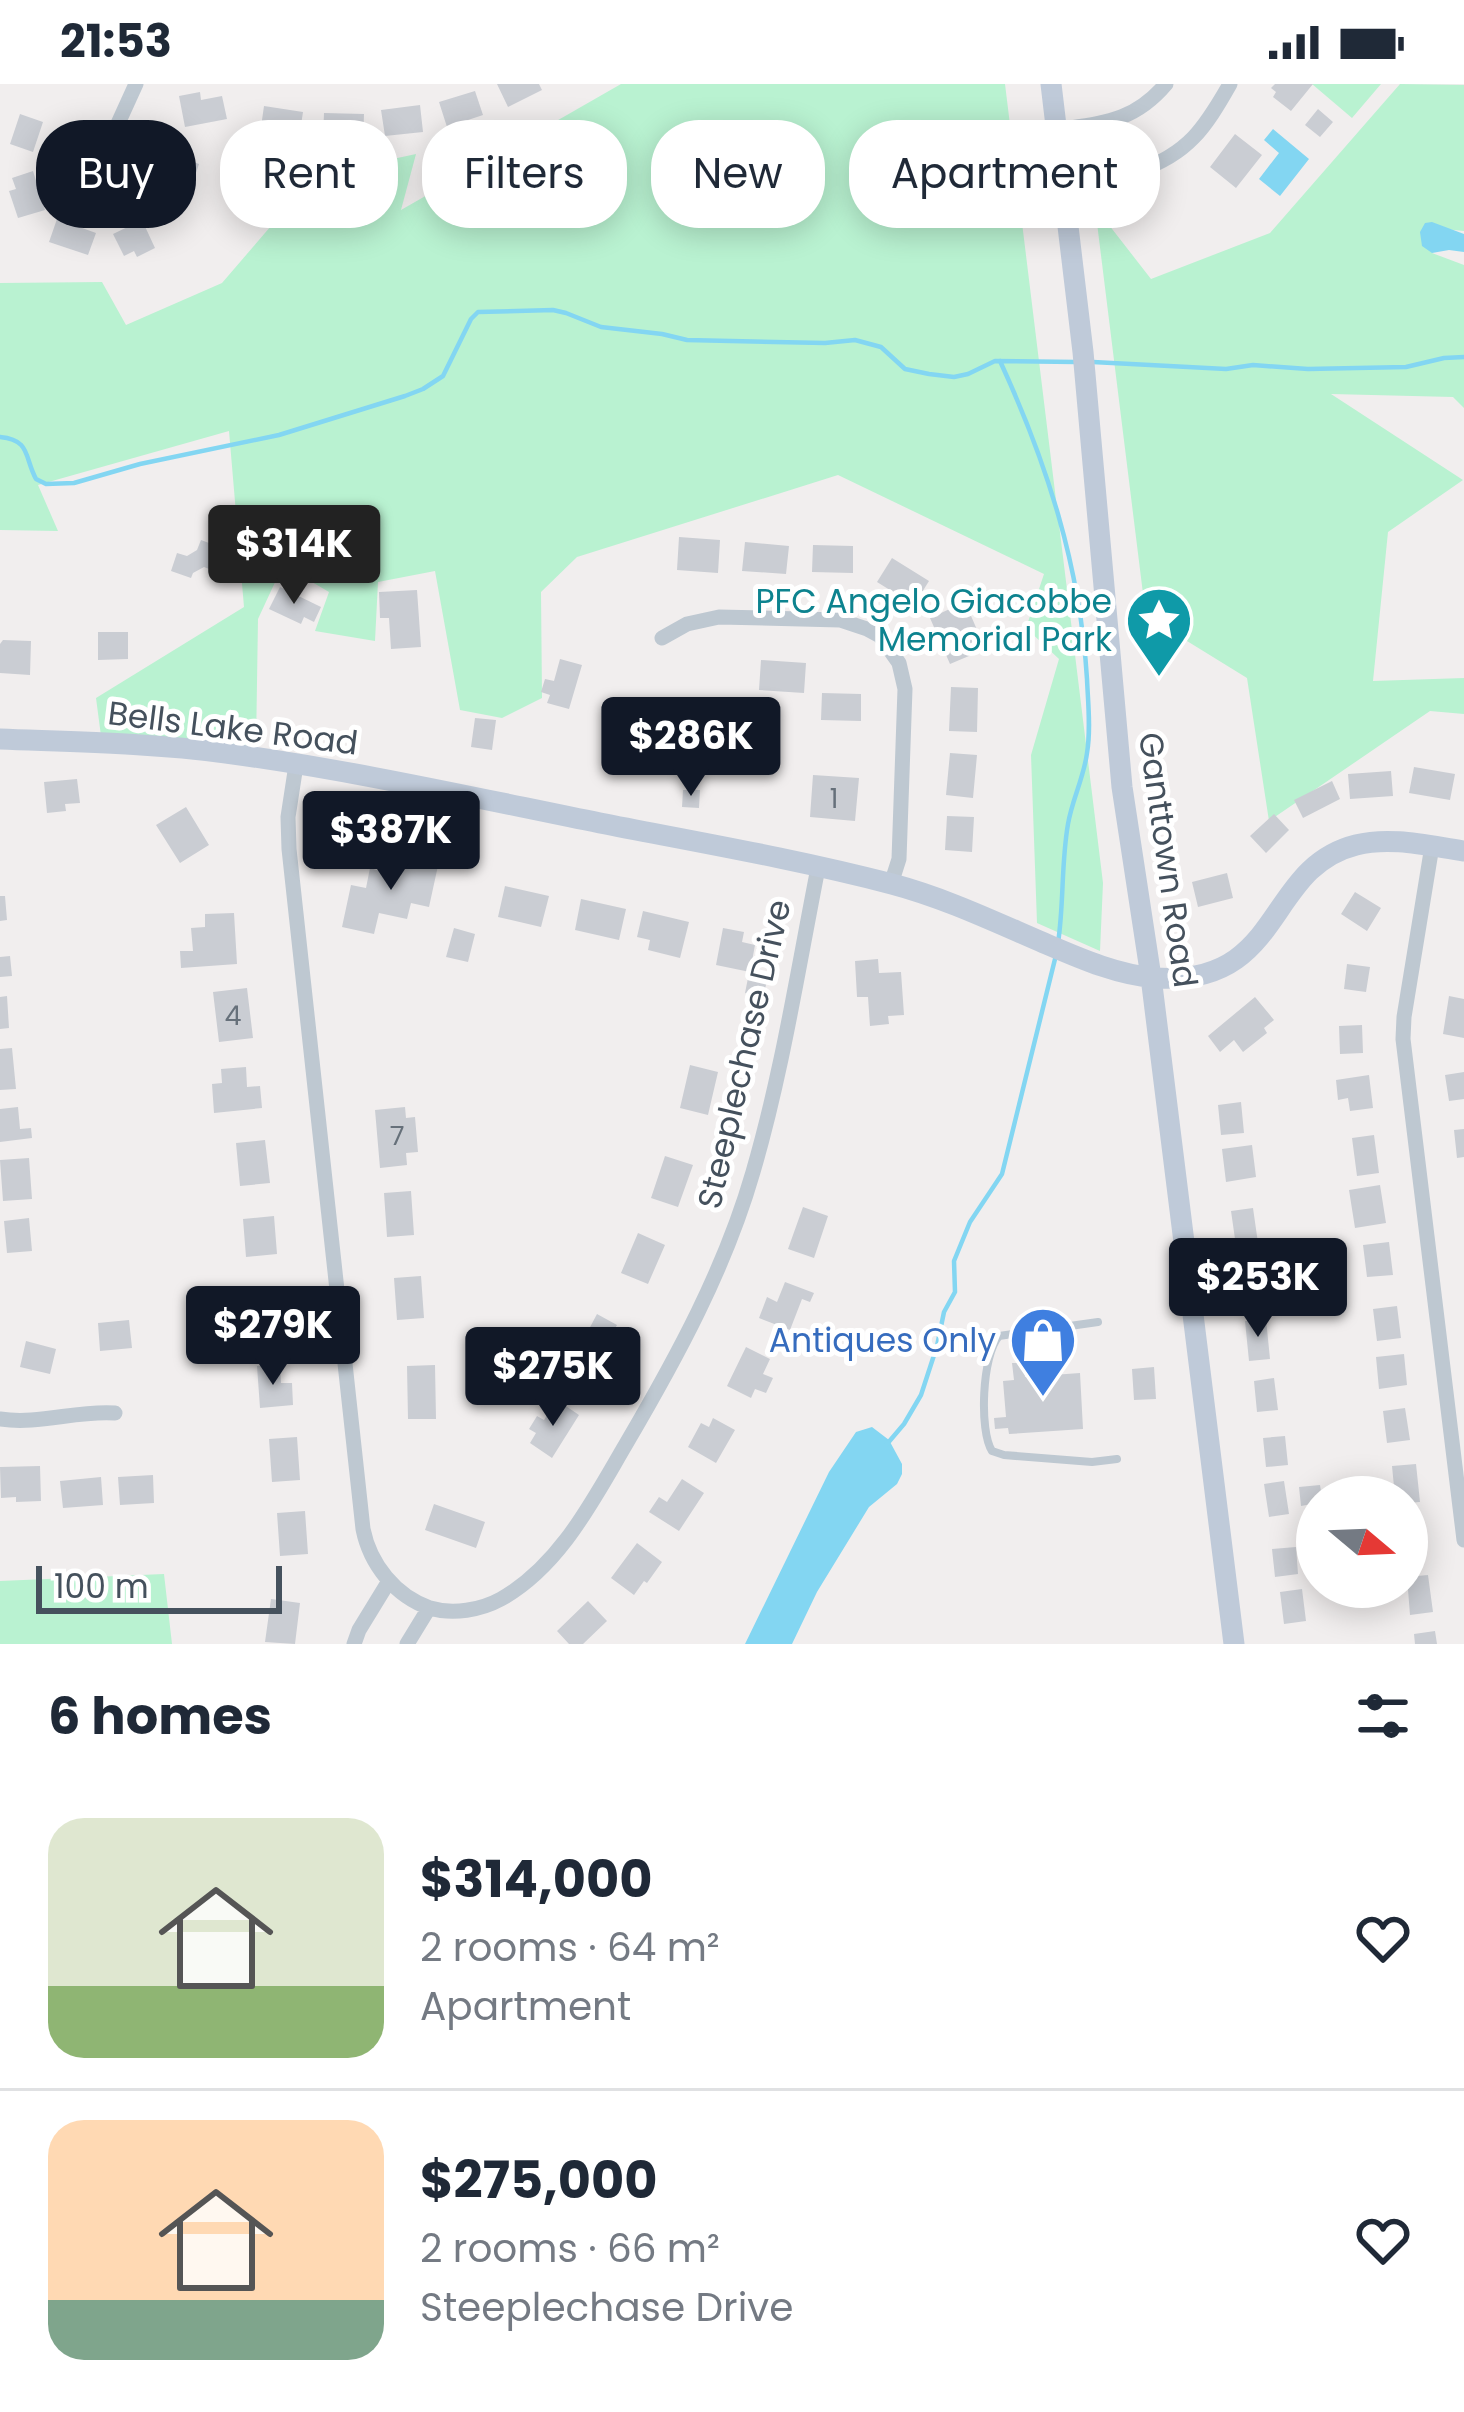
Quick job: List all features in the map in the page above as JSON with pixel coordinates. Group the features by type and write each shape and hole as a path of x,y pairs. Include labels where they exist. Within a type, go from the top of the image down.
{"street":[{"path":"120,120 136,84"},
{"name":"Ganttown Road","path":"1051,84 1056,120"},
{"path":"1108,120 1129,116 1149,104 1166,84"},
{"path":"1160,164 1200,133 1230,84"},
{"name":"Ganttown Road","path":"1068,228 1122,787 1234,1644"},
{"path":"662,638 687,624 719,616 826,618 854,624 880,637 899,663 905,688 899,859 891,884"},
{"name":"Bells Lake Road","path":"0,739 187,749 296,765 818,868 941,899 1070,954 1150,977 1213,973 1233,963 1259,938 1299,884 1335,853 1352,845 1373,842 1464,851"},
{"path":"296,765 288,817 289,849 362,1528 367,1548 389,1581 429,1607 407,1644"},
{"path":"1432,846 1403,1039 1464,1540"},
{"name":"Steeplechase Drive","path":"429,1607 453,1611 489,1605 539,1569 584,1514 673,1364 708,1292 753,1172 818,868"},
{"path":"1,1419 116,1413"},
{"path":"354,1644 389,1581"}],"lane":[{"path":"1097,1322 999,1336 990,1351 985,1436 992,1451 1004,1455 1092,1462 1117,1459"}],"green space":[{"path":"621,84 1005,84 1009,120 849,120 849,228 1023,228 1103,883 1100,951 1037,923 1031,755 1059,659 1026,628 1044,574 838,475 577,557 541,592 542,698 502,718 460,710 435,571 378,582 375,641 315,631 329,592 283,565 258,619 256,746 101,736 96,698 244,607 229,431 38,485 58,531 0,530 0,283 102,282 126,325 222,283 269,228 398,228 398,158 416,154 401,210 422,198 422,228 627,228 627,120 558,120"},
{"path":"1312,84 1381,84 1352,118"},
{"path":"1400,84 1464,85 1464,231 1424,227 1432,253 1464,265 1464,408 1453,397 1331,394 1463,480 1388,532 1373,681 1464,678 1464,714 1430,711 1269,821 1247,678 1174,633 1149,642 1098,228 1111,228 1151,279 1270,233"},
{"path":"164,1574 172,1644 0,1644 0,1581"}],"water":[{"path":"1273,129 1309,159 1280,196 1259,179 1279,153 1264,140"},
{"path":"1425,223 1464,234 1464,252 1432,253 1422,246 1420,232"},
{"path":"872,1427 889,1440 902,1464 897,1484 869,1507 817,1592 792,1644 745,1644 829,1472 856,1432"}],"building":[{"path":"497,84 539,84 542,90 508,107"},
{"path":"1275,84 1313,84 1291,111 1273,97"},
{"path":"475,91 483,115 445,120 439,102"},
{"path":"200,92 201,100 222,96 227,119 196,125 196,120 184,120 179,96"},
{"path":"420,105 422,132 398,135 398,120 383,120 381,110"},
{"path":"264,106 303,112 302,120 262,120"},
{"path":"1318,109 1333,122 1320,137 1305,125"},
{"path":"324,113 364,114 364,120 324,120"},
{"path":"20,114 37,120 33,152 10,144"},
{"path":"1235,134 1262,155 1236,188 1210,167"},
{"path":"33,171 36,213 18,218 9,191 16,189 12,178"},
{"path":"54,228 96,233 88,255 49,242"},
{"path":"125,228 146,228 155,248 137,257 134,251 124,256 113,234"},
{"path":"679,537 720,540 718,573 677,570"},
{"path":"201,540 225,549 217,572 204,567 191,578 171,571 177,553 187,556"},
{"path":"745,542 789,546 786,574 742,571"},
{"path":"813,545 853,546 853,573 812,572"},
{"path":"892,558 929,581 914,605 877,582"},
{"path":"280,587 321,607 314,622 304,617 301,624 269,609"},
{"path":"417,590 421,647 391,649 389,618 380,618 379,592"},
{"path":"965,602 981,639 971,643 976,653 950,664 930,618"},
{"path":"98,632 128,632 128,659 98,660"},
{"path":"3,640 31,641 30,675 0,673"},
{"path":"560,659 582,665 569,709 547,703 550,695 541,692 545,679 554,681"},
{"path":"761,660 806,663 804,693 759,690"},
{"path":"951,687 978,688 977,732 949,731"},
{"path":"822,693 861,694 861,721 821,720"},
{"path":"726,698 737,738 695,750 684,710"},
{"path":"623,710 664,711 663,745 622,744"},
{"path":"475,718 496,720 492,750 471,747"},
{"path":"950,753 977,755 973,798 946,795"},
{"path":"1414,767 1455,774 1450,800 1409,793"},
{"path":"1391,771 1393,796 1350,799 1348,774"},
{"path":"813,775 859,778 855,821 810,817"},
{"path":"77,779 80,803 47,813 44,782"},
{"path":"1332,781 1340,799 1303,818 1294,800"},
{"path":"683,790 700,790 699,808 682,807"},
{"path":"186,807 209,845 180,863 156,825"},
{"path":"1274,814 1289,830 1266,853 1250,836"},
{"path":"947,816 974,817 972,852 945,850"},
{"path":"411,855 439,861 429,907 411,903 407,919 379,913 374,934 342,927 351,885 366,888 370,868 380,871 383,859 409,864"},
{"path":"1227,873 1233,898 1198,907 1192,882"},
{"path":"505,886 549,896 541,927 498,917"},
{"path":"1355,892 1381,908 1367,931 1341,914"},
{"path":"0,896 5,896 7,920 0,921"},
{"path":"581,899 626,909 619,940 575,930"},
{"path":"643,911 689,922 680,958 648,950 650,940 637,937"},
{"path":"234,913 237,964 181,968 180,951 193,951 191,928 205,927 205,914"},
{"path":"454,928 475,934 468,962 446,957"},
{"path":"723,928 744,932 742,942 755,945 750,972 716,965"},
{"path":"10,956 12,976 0,977 0,957"},
{"path":"878,959 879,973 901,972 904,1015 888,1016 889,1024 870,1026 868,997 857,997 855,961"},
{"path":"1347,964 1370,967 1366,992 1344,989"},
{"path":"749,973 768,977 763,997 745,993"},
{"path":"247,988 253,1038 219,1042 213,992"},
{"path":"7,996 9,1028 0,1029 0,997"},
{"path":"1449,996 1464,999 1464,1038 1443,1034"},
{"path":"1255,997 1274,1020 1264,1028 1267,1033 1243,1052 1234,1040 1220,1052 1208,1036"},
{"path":"1362,1025 1363,1053 1340,1054 1339,1026"},
{"path":"12,1048 16,1089 0,1090 0,1049"},
{"path":"690,1065 718,1072 708,1115 680,1108"},
{"path":"246,1067 247,1087 260,1086 262,1108 214,1113 212,1084 222,1083 221,1069"},
{"path":"1464,1072 1464,1099 1449,1101 1445,1075"},
{"path":"1369,1075 1373,1108 1350,1111 1348,1098 1338,1100 1336,1080"},
{"path":"1241,1102 1244,1133 1221,1135 1218,1105"},
{"path":"18,1107 20,1129 31,1128 32,1138 0,1142 0,1109"},
{"path":"405,1107 406,1118 415,1117 418,1152 406,1153 407,1165 380,1168 375,1110"},
{"path":"1464,1129 1464,1157 1457,1158 1454,1130"},
{"path":"1374,1135 1379,1173 1357,1176 1352,1138"},
{"path":"265,1140 270,1183 240,1186 236,1143"},
{"path":"1252,1145 1256,1177 1226,1182 1222,1149"},
{"path":"665,1156 693,1165 678,1207 651,1198"},
{"path":"29,1158 32,1199 3,1201 0,1160"},
{"path":"1380,1185 1386,1223 1355,1228 1349,1190"},
{"path":"411,1191 414,1235 387,1237 384,1193"},
{"path":"803,1207 828,1216 814,1258 788,1249"},
{"path":"1253,1208 1258,1243 1236,1246 1231,1211"},
{"path":"274,1216 277,1254 246,1257 243,1219"},
{"path":"29,1218 32,1251 7,1253 4,1221"},
{"path":"638,1233 665,1245 648,1284 621,1273"},
{"path":"1389,1242 1393,1275 1367,1277 1363,1245"},
{"path":"1266,1266 1269,1295 1249,1297 1245,1269"},
{"path":"421,1276 424,1318 397,1320 394,1278"},
{"path":"785,1282 814,1293 810,1302 802,1299 790,1330 759,1318 767,1297 777,1302"},
{"path":"282,1287 286,1330 261,1333 260,1323 246,1325 243,1291"},
{"path":"1397,1306 1401,1338 1377,1341 1373,1309"},
{"path":"597,1314 617,1325 607,1343 616,1347 606,1366 578,1350"},
{"path":"1266,1319 1270,1359 1249,1361 1245,1321"},
{"path":"129,1320 132,1348 100,1351 98,1323"},
{"path":"26,1341 56,1349 50,1374 20,1367"},
{"path":"746,1347 770,1359 763,1374 773,1378 766,1393 755,1389 751,1398 727,1386"},
{"path":"1404,1354 1407,1385 1379,1389 1376,1357"},
{"name":"Antiques Only","path":"1012,1363 1024,1363 1025,1377 1080,1373 1083,1429 1009,1434 1008,1428 995,1429 994,1418 1006,1417 1003,1381 1014,1380"},
{"path":"280,1364 281,1383 292,1383 293,1405 260,1408 257,1366"},
{"path":"435,1365 436,1419 408,1419 407,1366"},
{"path":"1154,1367 1156,1399 1134,1400 1132,1369"},
{"path":"1274,1378 1278,1410 1257,1412 1254,1381"},
{"path":"557,1400 579,1415 552,1458 530,1443 536,1433 529,1429 537,1416 544,1420"},
{"path":"1405,1408 1410,1440 1387,1443 1383,1411"},
{"path":"713,1418 735,1430 716,1463 688,1447 701,1423 709,1427"},
{"path":"1285,1436 1288,1465 1266,1467 1263,1438"},
{"path":"297,1437 300,1480 272,1482 269,1439"},
{"path":"1416,1464 1417,1476 1393,1476 1392,1466"},
{"path":"40,1466 41,1501 1,1498 0,1467"},
{"path":"153,1475 154,1503 120,1505 118,1477"},
{"path":"101,1477 103,1505 63,1508 60,1481"},
{"path":"682,1479 704,1493 679,1531 649,1512 659,1497 667,1502"},
{"path":"1284,1481 1289,1514 1269,1517 1264,1484"},
{"path":"434,1504 485,1522 476,1548 425,1530"},
{"path":"305,1511 308,1554 280,1556 277,1513"},
{"path":"637,1543 662,1562 634,1595 611,1578"},
{"path":"1296,1547 1296,1574 1275,1577 1272,1549"},
{"path":"1428,1575 1433,1612 1410,1615 1409,1608 1428,1608"},
{"path":"1296,1590 1296,1608 1304,1608 1306,1621 1284,1624 1280,1592"},
{"path":"271,1599 300,1603 295,1644 265,1642"},
{"path":"588,1601 607,1621 583,1644 569,1644 557,1631"},
{"path":"1435,1631 1437,1644 1415,1644 1414,1634"}],"waterway":[{"path":"0,437 22,446 36,479 46,484 74,483 279,435 423,389 443,376 478,312 553,310 601,327 687,340 855,340 881,347 905,369 954,377 995,361 1076,362"},
{"path":"1093,362 1308,369 1406,367 1464,357"},
{"path":"1000,361 1058,516 1083,637 1088,744 1068,824 1058,943"},
{"path":"887,1444 921,1395 944,1312 955,1292 954,1261 970,1222 1002,1174 1056,955"}],"place":[{"name":"PFC Angelo Giacobbe Memorial Park","path":"1159,679"},
{"name":"Antiques Only","path":"1043,1399"}]}
